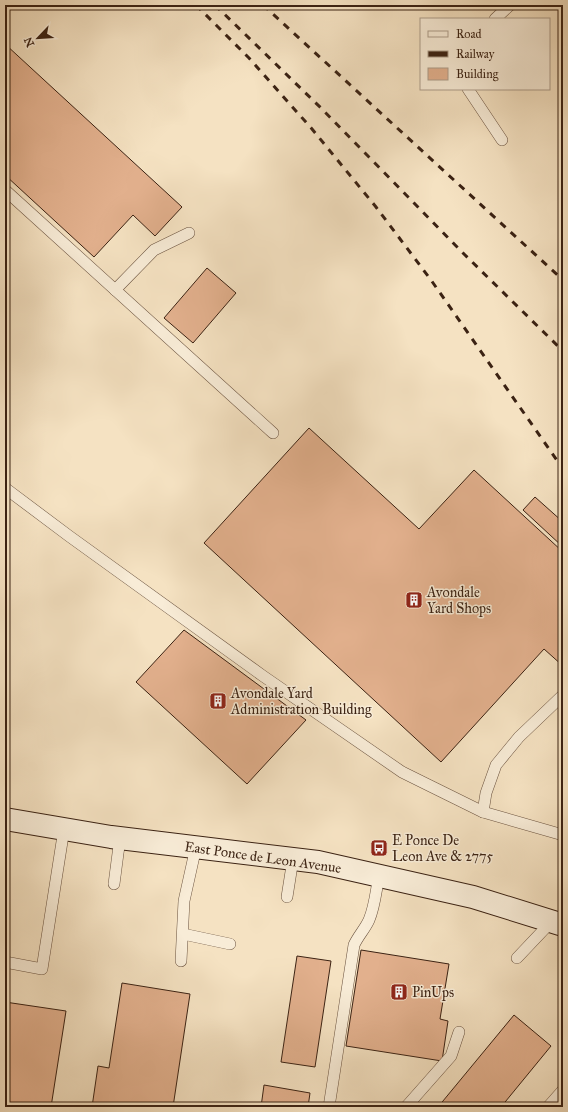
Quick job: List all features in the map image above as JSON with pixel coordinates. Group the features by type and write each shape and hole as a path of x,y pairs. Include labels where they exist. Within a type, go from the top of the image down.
{"main road":[{"name":"East Ponce de Leon Avenue","path":"5,819 120,838 318,862 473,897 558,923"}],"lane":[{"path":"496,18 510,5"},
{"path":"469,90 502,140"},
{"path":"5,190 273,433"},
{"path":"116,290 154,250 189,233"},
{"path":"5,488 69,536 250,666 402,772 483,812 563,834"},
{"path":"483,812 486,793 496,765 519,737 563,695"},
{"path":"5,962 42,969 64,829"},
{"path":"114,884 120,838"},
{"path":"181,961 184,901 196,847"},
{"path":"287,897 293,859"},
{"path":"329,1107 354,945 368,921 373,908 378,876"},
{"path":"517,958 558,923"},
{"path":"183,934 230,944"},
{"path":"406,1107 451,1056 459,1032"},
{"path":"548,1107 563,1090"}],"building":[{"path":"5,44 182,207 155,236 133,215 94,257 5,175"},
{"path":"207,268 236,293 193,343 164,318"},
{"name":"Avondale Yard Shops","path":"309,428 419,529 474,470 563,552 563,666 544,649 441,762 204,543"},
{"path":"535,497 563,522 563,547 523,510"},
{"name":"Avondale Yard Administration Building","path":"184,630 306,720 247,784 136,682"},
{"name":"PinUps","path":"361,950 449,964 440,1019 448,1021 442,1061 346,1046"},
{"path":"297,956 331,961 315,1067 281,1062"},
{"path":"122,983 190,994 173,1107 92,1107 98,1066 109,1068"},
{"path":"5,1002 66,1011 51,1107 5,1107"},
{"path":"514,1015 551,1046 501,1107 438,1107"},
{"path":"264,1085 310,1093 308,1107 261,1107"}],"railway":[{"path":"196,5 249,58 312,129 376,207 431,280 563,469"},
{"path":"215,5 321,108 465,255 563,351"},
{"path":"263,5 563,280"}],"place":[{"name":"Avondale Yard Shops","path":"414,600"},
{"name":"Avondale Yard Administration Building","path":"218,701"},
{"name":"E Ponce De Leon Ave & 2775","path":"379,848"},
{"name":"PinUps","path":"399,992"}]}
